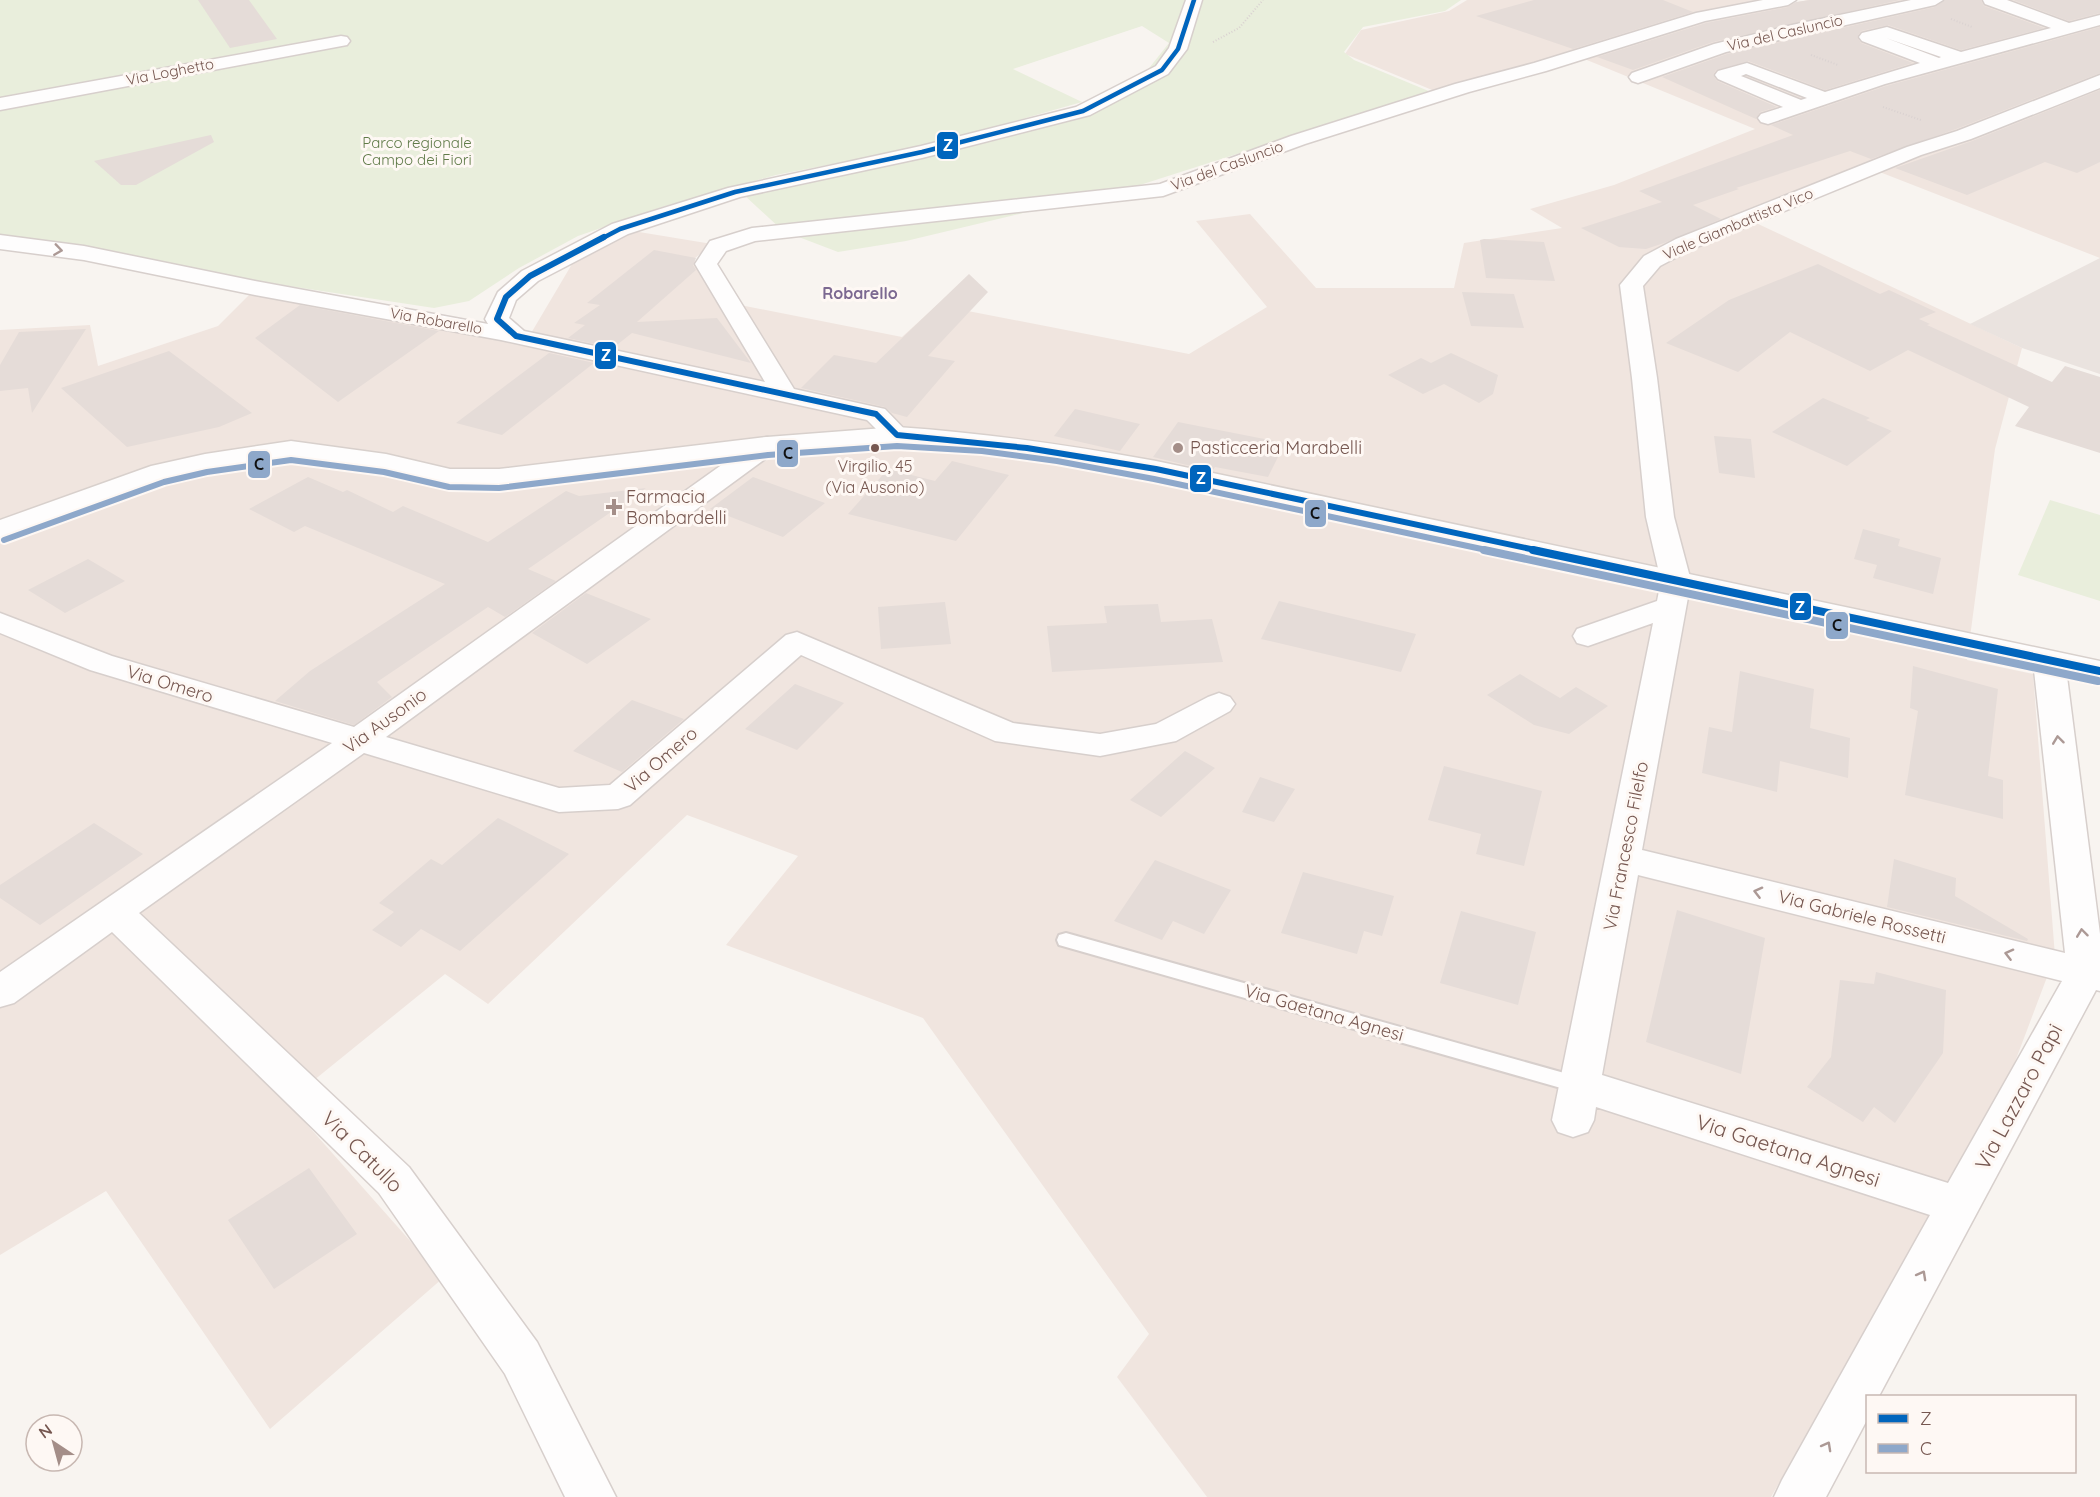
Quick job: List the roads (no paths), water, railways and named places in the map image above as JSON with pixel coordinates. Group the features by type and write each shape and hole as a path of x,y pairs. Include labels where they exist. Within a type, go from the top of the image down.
{"street":[{"path":"516,336 497,319 506,297 530,276 620,229 735,192 922,152 1083,111 1162,70 1178,49 1194,0"},
{"name":"Via del Casluncio","path":"785,395 705,264 718,246 752,235 1163,190 1298,140 1461,88 1702,17 1788,0"},
{"name":"Via del Casluncio","path":"1638,76 1720,48 1761,37 1935,0"},
{"path":"1991,0 2028,7 2050,8 2095,21"},
{"path":"2028,7 2067,28"},
{"path":"1768,118 1878,80 2095,21"},
{"name":"Via del Casluncio","path":"1936,63 1868,37 1887,32 1957,57"},
{"name":"Via Loghetto","path":"0,104 340,41"},
{"path":"1901,50 1922,44"},
{"path":"1800,107 1724,75 1747,68 1824,98"},
{"path":"2043,88 2098,69"},
{"name":"Viale Giambattista Vico","path":"1673,594 1655,500 1647,407 1631,285 1652,261 1684,244 1914,151 1964,135 2098,69"},
{"path":"1760,90 1785,83"},
{"path":"1861,153 2010,99"},
{"path":"1936,125 1964,135"},
{"name":"Via Robarello","path":"0,242 84,253 255,288 516,336 876,414 897,435"},
{"path":"0,530 161,472 205,462 291,449 386,462 450,477 499,477 767,445 897,435 983,441 1059,451 1156,469 1673,594 2100,671"},
{"name":"Via Ausonio","path":"0,992 358,741 767,445"},
{"path":"1588,636 1673,594"},
{"name":"Via Francesco Filelfo","path":"1578,1103 1673,594"},
{"name":"Via Omero","path":"0,622 101,663 559,800 618,797 797,642 1007,732 1100,745 1164,733 1220,704"},
{"path":"2049,661 2093,974"},
{"name":"Via Gabriele Rossetti","path":"1624,859 2093,974"},
{"name":"Via Catullo","path":"114,912 394,1180 521,1358 591,1497"},
{"name":"Via Lazzaro Papi","path":"1799,1497 1960,1206 2093,974"},
{"name":"Via Gaetana Agnesi","path":"1578,1103 1960,1206"}],"lane":[{"name":"Via Gaetana Agnesi","path":"1066,940 1578,1103"}],"place":[{"name":"Virgilio, 45 (Via Ausonio)","path":"875,448"},
{"name":"Pasticceria Marabelli","path":"1178,448"},
{"name":"Farmacia Bombardelli","path":"614,507"}],"district":[{"name":"Robarello","path":"860,293"}],"park label":[{"name":"Parco regionale Campo dei Fiori","path":"417,152"}]}
